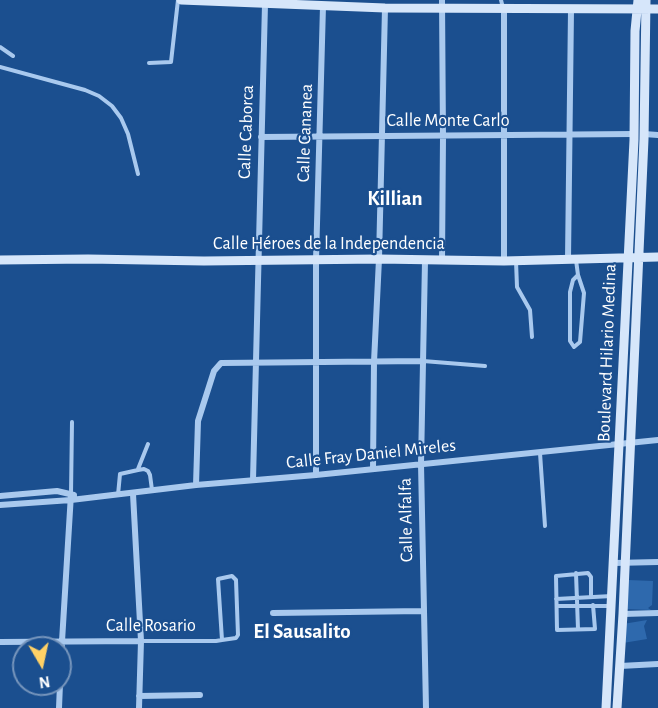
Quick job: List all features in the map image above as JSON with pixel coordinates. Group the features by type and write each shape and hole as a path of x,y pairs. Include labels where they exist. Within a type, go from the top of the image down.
{"main road":[{"path":"179,0 385,8 442,3 502,4 571,10 641,4 658,9"},
{"name":"Boulevard Hilario Medina","path":"617,708 639,257 641,4"},
{"name":"Boulevard Hilario Medina","path":"606,708 628,257 639,134"},
{"name":"Calle Héroes de la Independencia","path":"0,261 379,259 516,261 658,257"}],"street":[{"path":"442,3 444,19 442,260"},
{"name":"Calle Caborca","path":"253,480 264,4"},
{"path":"502,4 505,136 504,261"},
{"name":"Calle Cananea","path":"316,475 316,260 323,6"},
{"path":"373,469 385,8"},
{"path":"571,10 569,135 572,259"},
{"name":"Calle Monte Carlo","path":"261,137 658,135"},
{"name":"Calle Alfalfa","path":"425,261 421,464 426,708"},
{"path":"196,485 196,432 200,410 214,371 221,363 423,361"},
{"name":"Calle Fray Daniel Mireles","path":"0,505 71,497 86,499 196,485 658,440"},
{"name":"Calle Fray Daniel Mireles","path":"0,496 57,491 71,497"},
{"path":"134,494 141,641 139,708"},
{"path":"61,636 71,497"},
{"path":"0,505 0,513"},
{"path":"614,563 658,562"},
{"path":"273,613 423,611"},
{"path":"623,614 658,613"},
{"name":"Calle Rosario","path":"72,641 141,641"},
{"path":"620,666 658,664"},
{"path":"139,696 200,695"}],"lane":[{"path":"149,63 171,62 179,0"},
{"path":"0,47 13,56"},
{"path":"0,67 85,90 99,96 112,106 121,118 128,134 138,174"},
{"path":"572,259 578,275 584,293 580,342 574,347 570,341 570,292 573,280 578,275"},
{"path":"516,261 517,287 530,310 532,337"},
{"path":"423,361 485,366"},
{"path":"71,497 72,422"},
{"path":"138,470 148,444"},
{"path":"540,453 546,526"},
{"path":"118,495 120,474 144,469 150,475 152,491"},
{"path":"591,596 590,575 586,572 556,576 557,630 595,629 593,605"},
{"path":"576,573 578,629"},
{"name":"Calle Rosario","path":"141,641 222,640 236,638 238,635 236,580 232,576 218,579 222,640"},
{"path":"556,599 591,596 612,601"},
{"path":"556,606 593,605 612,601"}],"shaded area":[{"path":"628,580 653,581 652,605 648,608 651,610 626,609"},
{"path":"647,620 644,626 647,639 623,643 623,624"}],"district":[{"name":"Killian","path":"395,199"},
{"name":"El Sausalito","path":"302,632"}]}
